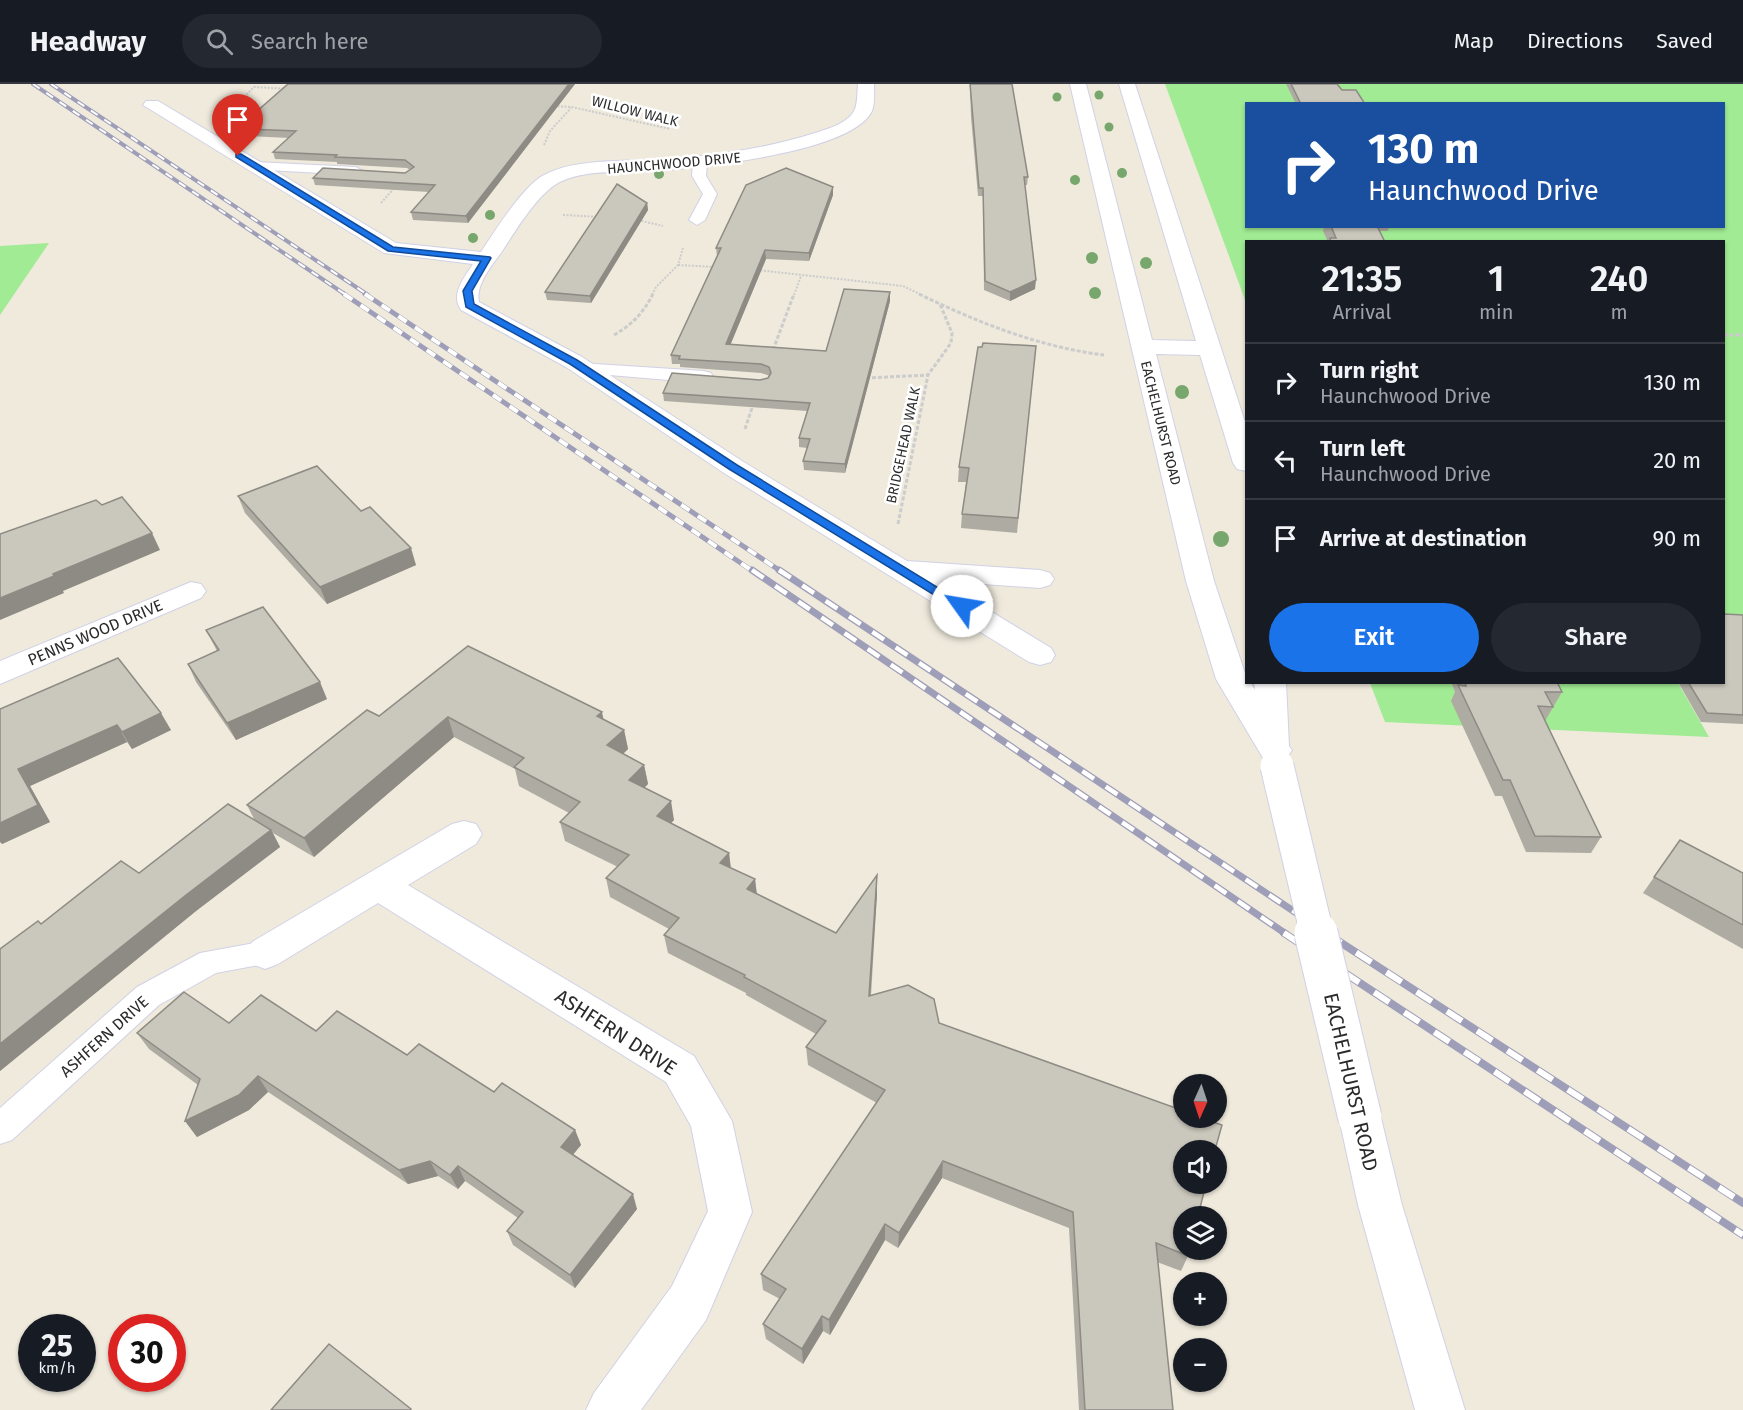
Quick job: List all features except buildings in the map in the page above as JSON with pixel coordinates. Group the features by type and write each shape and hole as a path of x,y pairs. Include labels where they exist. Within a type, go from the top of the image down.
{"street":[{"name":"HAUNCHWOOD DRIVE","path":"539,176 582,170 735,159 788,147 837,131 855,120 863,111 866,84"},
{"name":"EACHELHURST ROAD","path":"1078,84 1200,581 1232,679 1276,758"},
{"path":"1127,84 1245,461"},
{"path":"152,105 391,249 487,258"},
{"path":"176,119 200,112"},
{"path":"539,176 537,190 487,258 468,291 469,305 577,365 733,467 1040,655"},
{"path":"1143,351 1210,348"},
{"path":"896,566 1040,579"},
{"name":"PENNS WOOD DRIVE","path":"0,673 191,591"},
{"name":"EACHELHURST ROAD","path":"1270,684 1276,758 1359,1118 1380,1205 1440,1410"},
{"name":"ASHFERN DRIVE","path":"265,953 464,834"},
{"name":"ASHFERN DRIVE","path":"380,886 680,1069 711,1121 730,1212 690,1303 612,1410"}],"lane":[{"path":"697,220 710,194 699,176 700,163"},
{"path":"255,166 407,174"},
{"path":"577,365 761,381"},
{"name":"ASHFERN DRIVE","path":"0,1129 148,996 210,962 265,953"}],"path":[{"path":"254,87 287,89"},
{"name":"WILLOW WALK","path":"551,106 572,107 664,126 692,138 703,153 700,163"},
{"path":"539,176 550,131 572,107"},
{"path":"356,230 407,174"},
{"path":"521,212 611,217"},
{"path":"633,219 668,228"},
{"path":"577,365 630,326 644,311 656,287 678,265 684,251 682,241"},
{"path":"678,265 726,268"},
{"path":"750,270 903,286 940,304 1012,333 1065,350 1100,355 1143,351"},
{"path":"733,467 761,381 801,275"},
{"name":"BRIDGEHEAD WALK","path":"896,566 928,375 951,343 952,333 940,304"},
{"path":"1725,334 1743,335"},
{"path":"866,378 928,375"}],"green space":[{"path":"1165,84 1743,84 1743,623 1725,623 1725,240 1245,240 1245,300"},
{"path":"49,243 0,315 0,246"},
{"path":"1370,684 1679,684 1709,737 1385,722"}],"railway":[{"path":"33,84 346,295"},
{"path":"51,84 368,295"},
{"path":"344,294 754,572"},
{"path":"365,294 779,570"},
{"path":"752,570 1286,934"},
{"path":"779,570 1328,934"},
{"path":"1284,933 1743,1235"},
{"path":"1326,933 1743,1203"}],"route":[{"path":"238,156 356,230 391,249 487,258 468,291 469,305 574,362 733,467 962,606"}]}
